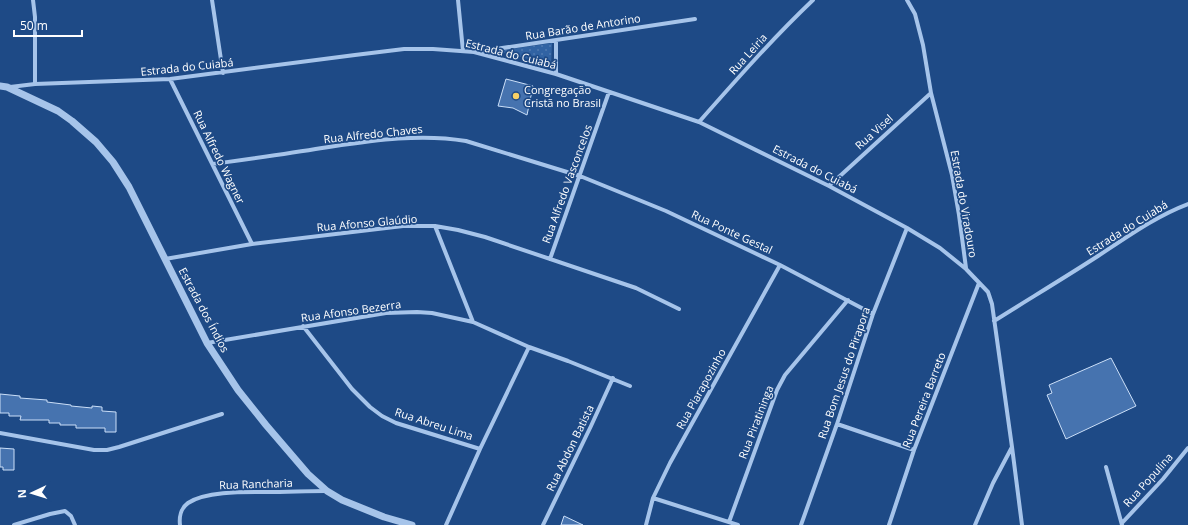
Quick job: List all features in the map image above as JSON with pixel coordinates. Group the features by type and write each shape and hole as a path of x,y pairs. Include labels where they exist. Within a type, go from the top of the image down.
{"street":[{"path":"33,0 35,17 35,84"},
{"path":"212,0 223,72"},
{"path":"458,0 464,51"},
{"name":"Rua Leiria","path":"699,122 790,21 813,0"},
{"name":"Estrada do Viradouro","path":"907,0 915,14 923,44 931,93 952,175 966,269 988,292 992,304 1022,525"},
{"name":"Rua Barão de Antorino","path":"474,52 695,19"},
{"path":"556,40 556,74"},
{"name":"Estrada do Cuiabá","path":"4,86 170,79 404,49 433,49 474,52 556,74 699,122 829,186 907,228 940,248 966,269"},
{"name":"Rua Alfredo Wagner","path":"170,79 252,244"},
{"name":"Estrada dos Índios","path":"4,86 58,111 96,142 113,162 129,187 207,343 238,390 308,474 327,491 342,500 384,518 412,525"},
{"name":"Rua Alfredo Vasconcelos","path":"550,259 609,92"},
{"name":"Rua Visel","path":"829,186 931,93"},
{"name":"Rua Alfredo Chaves","path":"213,164 343,145 404,138 449,138 466,141 580,176"},
{"name":"Rua Ponte Gestal","path":"580,176 666,211 780,265 873,314"},
{"name":"Estrada do Cuiabá","path":"994,321 1138,230 1174,209 1188,204"},
{"name":"Rua Afonso Glaúdio","path":"164,259 252,244 403,226 436,226 485,237 636,288 680,309"},
{"path":"436,226 473,322"},
{"name":"Rua Bom Jesus do Pirapora","path":"801,525 837,424 873,314 907,228"},
{"name":"Rua Piarapozinho","path":"646,525 652,498 677,449 780,265"},
{"name":"Rua Pereira Barreto","path":"889,525 914,450 979,283"},
{"name":"Rua Piratininga","path":"729,522 777,390 785,375 848,300"},
{"name":"Rua Afonso Bezerra","path":"207,343 386,313 432,313 473,322 529,347 613,378 630,386"},
{"name":"Rua Abreu Lima","path":"303,326 352,389 370,407 382,416 407,427 480,449"},
{"path":"446,525 480,449 529,347"},
{"name":"Rua Abdon Batista","path":"543,525 613,378"},
{"path":"0,433 94,450 107,450 222,414"},
{"path":"837,424 914,450"},
{"path":"975,525 993,483 1012,447"},
{"name":"Rua Populina","path":"1122,524 1163,479 1188,448"},
{"path":"1106,467 1122,524"},
{"name":"Rua Rancharia","path":"180,525 179,520 181,512 187,504 200,498 219,494 235,493 327,491"},
{"path":"652,498 738,525"},
{"path":"14,525 65,511 71,516 75,525"}],"shaded area":[{"path":"552,43 551,65 497,51"}],"building":[{"name":"Congregação Cristã no Brasil","path":"506,79 533,86 527,115 513,108 498,106"},
{"path":"1111,358 1136,406 1066,439 1047,395 1052,393 1049,385"},
{"path":"0,394 20,396 20,398 47,400 47,402 71,406 92,408 92,406 102,407 102,411 116,412 116,432 105,432 105,428 76,428 76,425 49,423 49,420 20,420 21,416 9,416 9,413 0,413"},
{"path":"0,448 14,449 14,470 3,470 3,467 0,467"},
{"path":"564,516 583,525 561,525"}],"place":[{"name":"Congregação Cristã no Brasil","path":"516,96"}]}
